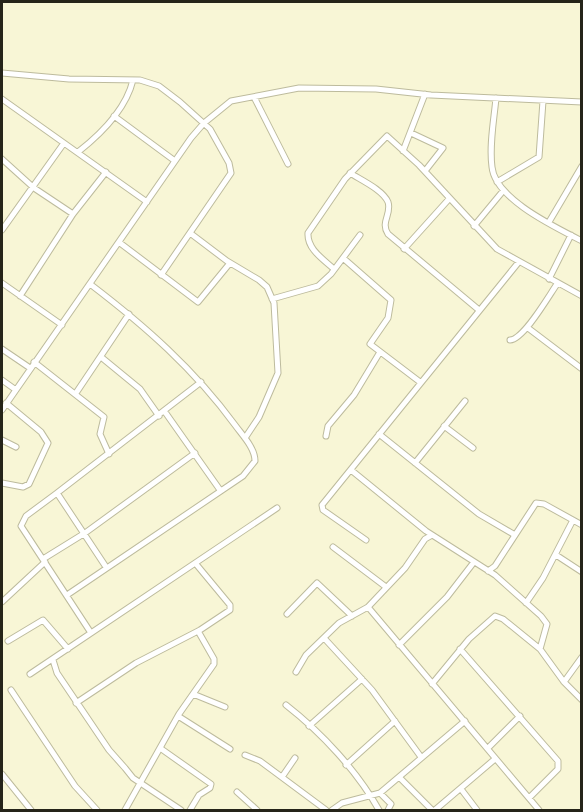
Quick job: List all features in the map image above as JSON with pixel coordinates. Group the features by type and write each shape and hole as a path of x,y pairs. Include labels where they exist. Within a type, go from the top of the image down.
{"street":[{"path":"2,73 69,79 133,80 167,90 204,123 232,171 161,275"},
{"path":"78,152 114,116 128,95 133,80"},
{"path":"2,410 175,161 204,123 231,101 288,89 311,88 376,89 425,94 582,102"},
{"path":"403,151 425,94"},
{"path":"254,97 288,164"},
{"path":"496,98 492,167 497,182 503,191 582,241"},
{"path":"2,99 147,202"},
{"path":"497,182 539,157 543,101"},
{"path":"114,116 175,161"},
{"path":"411,133 443,148 425,171"},
{"path":"334,269 314,251 308,233 350,173 385,136 425,171 493,245 518,263 582,296"},
{"path":"2,230 3,222 34,188 64,143"},
{"path":"2,159 34,188 73,214"},
{"path":"549,222 582,166"},
{"path":"20,296 73,214 106,172"},
{"path":"350,173 387,200 389,205 384,222 385,231 479,310"},
{"path":"474,226 503,191"},
{"path":"404,249 449,199"},
{"path":"190,233 267,287 276,310 278,373 259,417 245,438"},
{"path":"272,299 304,288 315,288 334,269 360,235"},
{"path":"549,279 571,235"},
{"path":"120,243 198,302 230,262"},
{"path":"343,258 391,300 385,323 370,341 372,346 420,382"},
{"path":"366,540 322,507 420,382 518,263"},
{"path":"2,283 62,325"},
{"path":"67,594 243,476 254,465 255,457 245,438 201,382 159,339 90,284"},
{"path":"510,340 516,340 528,328 557,284"},
{"path":"76,393 129,314"},
{"path":"528,328 582,369"},
{"path":"2,349 30,368"},
{"path":"326,436 328,426 354,395 380,352"},
{"path":"101,357 140,389 159,416"},
{"path":"34,362 104,417 100,434 109,454"},
{"path":"2,380 16,390"},
{"path":"91,633 67,594 23,532 22,521 201,382"},
{"path":"415,463 465,401"},
{"path":"2,483 23,487 29,484 48,443 41,432 6,403"},
{"path":"165,412 220,490"},
{"path":"444,426 473,448"},
{"path":"379,434 479,514 514,535"},
{"path":"2,440 16,447"},
{"path":"2,602 44,560 195,453"},
{"path":"351,470 426,531 495,575 526,603 547,624 540,649"},
{"path":"57,493 85,532 106,567"},
{"path":"488,571 495,566 536,503 544,504 582,525"},
{"path":"30,674 277,508"},
{"path":"526,603 556,555 573,520"},
{"path":"425,539 426,531"},
{"path":"296,672 306,655 339,623 368,607 405,568 425,539 432,535"},
{"path":"333,547 386,587"},
{"path":"556,555 582,572"},
{"path":"399,645 447,597 474,562"},
{"path":"76,703 151,654 198,631 231,607 196,564"},
{"path":"495,566 495,575"},
{"path":"287,614 304,593 316,583 352,616"},
{"path":"368,607 539,810"},
{"path":"432,684 460,649 497,616 540,649 564,682 582,700"},
{"path":"8,641 43,621 68,649"},
{"path":"125,810 178,716 215,661 198,631"},
{"path":"324,639 363,679 421,757"},
{"path":"460,649 559,764 558,769 529,798"},
{"path":"564,682 582,657"},
{"path":"53,660 57,673 109,750 133,778 181,810"},
{"path":"309,726 363,679"},
{"path":"11,690 75,786 97,810"},
{"path":"193,694 225,707"},
{"path":"285,705 309,726 346,765 379,810"},
{"path":"178,716 230,749"},
{"path":"488,748 520,716"},
{"path":"346,765 396,721"},
{"path":"332,810 342,803 380,793 465,721"},
{"path":"160,748 212,784 199,795 190,810"},
{"path":"245,755 260,761 326,810"},
{"path":"282,777 295,759"},
{"path":"400,778 434,810 495,759"},
{"path":"2,774 29,810"},
{"path":"460,789 477,810"},
{"path":"237,792 257,810"},
{"path":"380,793 391,804 388,810"}]}
